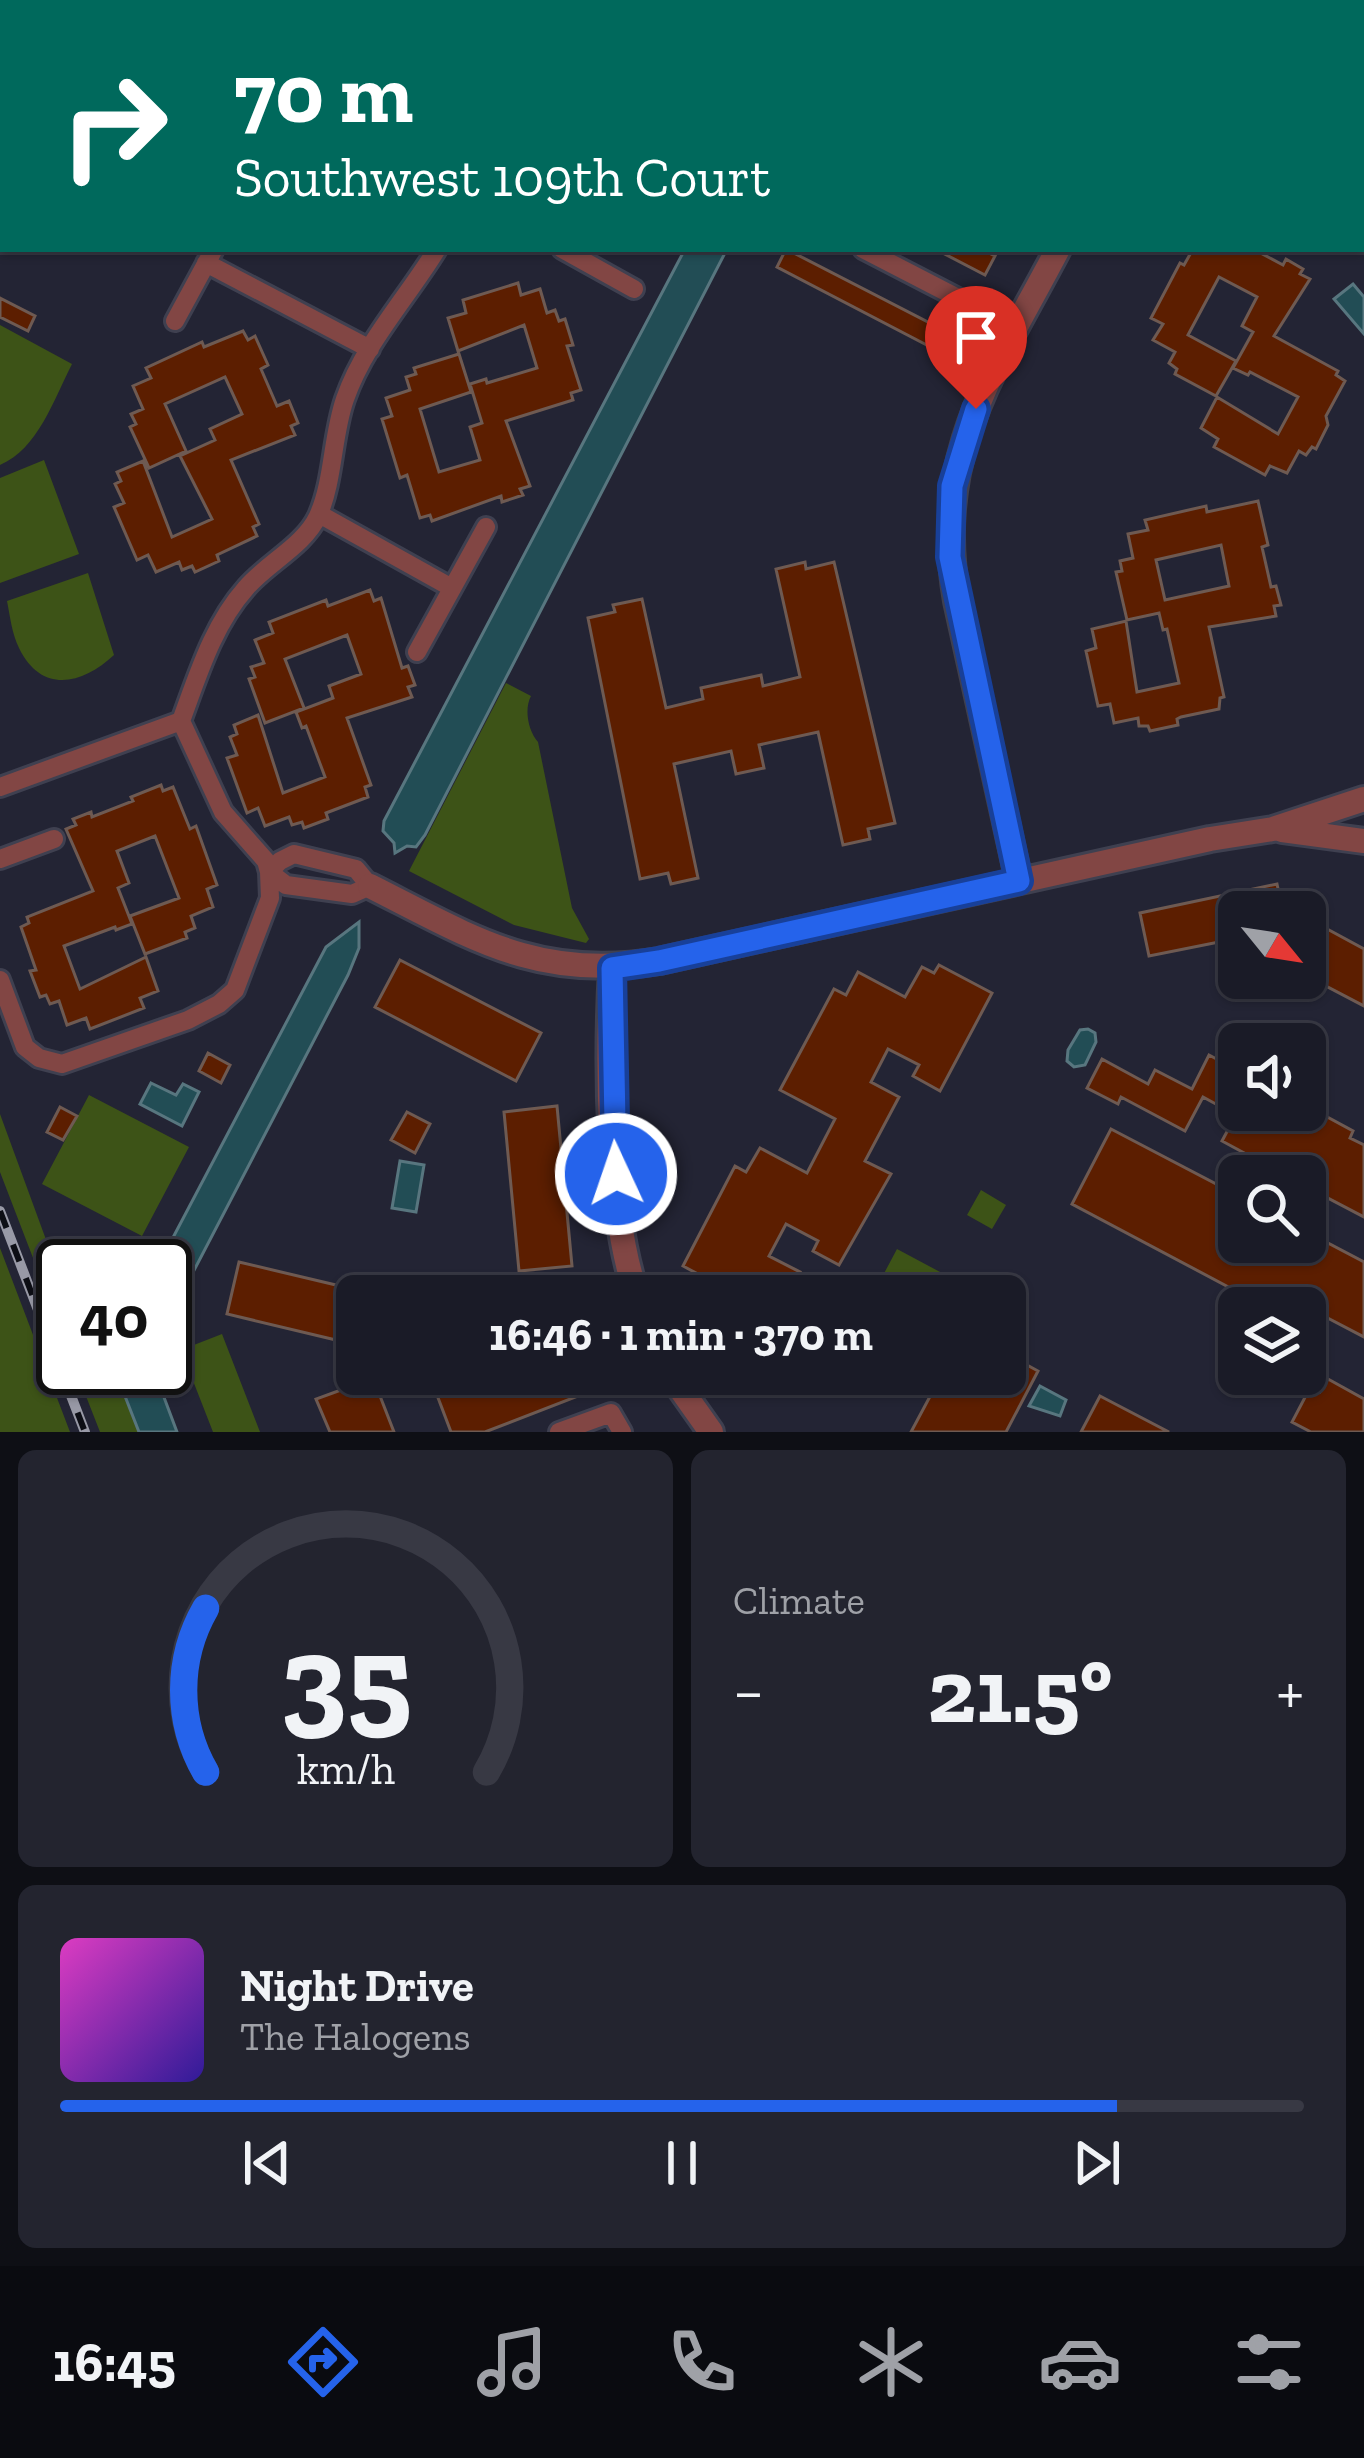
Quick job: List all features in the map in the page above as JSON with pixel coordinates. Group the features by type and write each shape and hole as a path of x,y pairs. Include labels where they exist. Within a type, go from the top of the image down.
{"street":[{"path":"0,980 25,1047 50,1063 67,1064 188,1020 219,1004 238,986 270,898 269,872 266,861 235,830 212,793 181,721 210,644 231,607 258,574 305,535 319,514 342,406 370,349 435,252"},
{"path":"567,252 634,289"},
{"path":"869,252 1016,328"},
{"path":"1019,881 957,601 949,537 951,497 959,455 976,409 1055,252"},
{"path":"175,320 210,256 370,349"},
{"path":"319,514 452,588"},
{"path":"417,652 485,527"},
{"path":"0,788 181,721"},
{"path":"269,872 294,854 356,869 370,886 472,938 524,958 612,968 1273,829 1364,799"},
{"path":"1273,829 1364,841"},
{"path":"0,859 54,839"},
{"path":"269,872 286,885 352,894 370,886"},
{"path":"612,968 616,1174 632,1275"},
{"path":"685,1395 711,1432"},
{"path":"559,1432 611,1413 622,1432"}],"green space":[{"path":"0,325 72,364 35,435 0,465"},
{"path":"44,460 79,554 0,583 0,478"},
{"path":"88,573 114,655 76,678 51,679 28,663 19,648 7,601"},
{"path":"506,683 531,696 528,720 538,742 572,908 589,939 586,943 514,925 409,871"},
{"path":"89,1095 189,1147 142,1236 42,1184"},
{"path":"0,1114 46,1239 36,1239 36,1266 0,1172"},
{"path":"981,1190 1006,1205 992,1229 967,1215"},
{"path":"0,1248 36,1343 36,1395 56,1395 70,1432 0,1432"},
{"path":"897,1249 946,1275 883,1275"},
{"path":"222,1334 260,1432 213,1432 192,1378 192,1346"},
{"path":"86,1395 125,1395 139,1432 100,1432"}],"shaded area":[{"path":"683,252 725,252 425,835 416,847 395,853 394,843 383,831 384,821"},
{"path":"1353,284 1364,297 1364,334 1334,299"},
{"path":"359,922 359,948 348,975 192,1274 192,1239 172,1239 326,947"},
{"path":"1080,1030 1095,1033 1096,1042 1085,1065 1074,1067 1067,1061 1068,1050"},
{"path":"151,1083 176,1095 183,1084 199,1092 182,1126 140,1104"},
{"path":"400,1161 424,1165 416,1212 392,1208"},
{"path":"1040,1386 1066,1400 1060,1416 1029,1406"},
{"path":"125,1395 163,1395 177,1432 139,1432"}],"building":[{"path":"784,252 792,252 953,335 944,354 777,267"},
{"path":"941,252 995,256 985,275"},
{"path":"1191,252 1259,252 1283,265 1286,259 1310,279 1274,336 1338,371 1336,375 1345,381 1326,416 1328,425 1316,449 1312,447 1306,455 1299,451 1287,473 1270,466 1265,475 1214,447 1218,439 1201,428 1217,397 1278,434 1298,397 1233,368 1253,332 1242,326 1257,297 1219,277 1188,335 1236,361 1216,396 1175,374 1177,369 1169,363 1175,352 1153,340 1163,324 1151,318 1180,263 1184,265"},
{"path":"518,283 521,295 540,289 547,313 555,310 559,321 565,319 573,345 567,346 581,390 571,393 573,400 506,421 530,486 520,489 523,495 502,502 501,496 432,521 430,515 420,518 407,475 400,478 382,419 392,416 386,398 410,390 406,377 416,374 414,368 459,354 471,392 420,409 439,472 480,460 470,427 482,423 470,384 537,368 524,325 458,351 448,318 466,313 463,300"},
{"path":"0,298 35,316 28,331 0,317"},
{"path":"243,331 248,340 255,336 268,365 261,369 277,406 289,401 298,423 291,426 295,435 231,460 259,524 253,527 257,536 217,555 219,561 195,572 192,566 182,570 179,562 156,572 148,555 137,560 114,507 124,503 115,484 121,481 117,472 143,461 172,537 212,519 180,456 215,440 210,429 242,414 225,377 165,404 186,451 149,468 130,427 136,424 131,414 143,409 133,386 151,378 146,368 202,342 204,347"},
{"path":"1258,501 1268,545 1262,547 1271,587 1276,586 1281,605 1274,606 1276,616 1209,627 1224,697 1219,709 1181,717 1178,725 1150,731 1148,726 1139,726 1138,718 1114,723 1110,704 1098,706 1086,651 1096,648 1092,629 1126,621 1137,692 1179,683 1159,613 1127,620 1116,572 1122,571 1120,561 1133,558 1128,534 1148,530 1145,520 1206,506 1207,512","holes":["1221,545 1229,586 1165,600 1156,560"]},
{"path":"805,562 806,569 834,562 895,823 868,829 870,839 843,845 818,732 759,745 764,768 736,774 731,751 674,764 698,878 671,884 668,873 640,879 588,618 615,612 613,605 642,599 666,708 703,699 701,688 761,675 763,686 800,677 776,569"},
{"path":"370,590 374,601 381,598 402,668 408,666 415,685 408,687 412,697 347,718 371,785 365,787 368,797 326,813 328,819 304,828 302,822 292,825 289,817 265,826 258,808 247,813 227,758 237,755 230,737 237,734 234,725 258,715 283,793 325,777 296,712 333,698 329,686 361,674 347,635 285,659 304,708 265,723 249,679 255,677 251,667 264,663 255,640 273,633 269,622 326,600 328,606"},
{"path":"161,785 163,791 173,787 190,829 196,826 217,885 207,889 213,907 191,916 195,928 185,932 187,938 145,954 130,916 179,898 155,836 117,851 129,883 118,888 132,924 64,946 80,989 146,957 158,991 140,998 144,1008 90,1029 86,1018 67,1025 59,1001 50,1004 46,995 40,997 21,927 29,923 27,917 93,891 66,829 76,825 73,819 91,812 92,817"},
{"path":"1277,884 1278,891 1244,891"},
{"path":"1218,896 1218,942 1149,956 1140,913"},
{"path":"1326,928 1364,949 1364,1006 1326,986"},
{"path":"400,960 541,1033 516,1081 375,1007"},
{"path":"939,965 992,993 940,1091 913,1076 919,1065 888,1049 871,1082 899,1097 865,1161 891,1174 839,1265 813,1251 818,1241 786,1224 769,1256 798,1275 700,1275 683,1266 735,1166 746,1172 760,1148 807,1173 835,1119 780,1090 834,989 846,995 858,972 905,997 922,967 934,973"},
{"path":"208,1053 230,1065 221,1083 199,1071"},
{"path":"1209,1055 1218,1060 1218,1105 1203,1097 1185,1131 1121,1097 1118,1104 1087,1088 1102,1059 1148,1084 1155,1070 1192,1089"},
{"path":"557,1106 572,1266 519,1271 504,1112"},
{"path":"60,1107 77,1116 63,1140 47,1132"},
{"path":"407,1112 430,1124 415,1153 391,1140"},
{"path":"1326,1116 1353,1131 1350,1138 1364,1145 1364,1217 1326,1197 1326,1155 1248,1155 1222,1141 1227,1131 1326,1131"},
{"path":"1111,1129 1218,1185 1218,1263 1326,1263 1326,1242 1364,1262 1364,1337 1326,1317 1326,1287 1228,1287 1072,1204"},
{"path":"239,1262 336,1285 336,1340 227,1314"},
{"path":"1026,1364 1038,1371 1026,1394"},
{"path":"1328,1379 1364,1399 1364,1432 1311,1432 1292,1422 1306,1395 1326,1395"},
{"path":"336,1392 380,1395 394,1432 330,1432 316,1399"},
{"path":"437,1395 581,1395 485,1432 451,1432"},
{"path":"931,1395 1025,1395 1006,1432 911,1432"},
{"path":"1100,1396 1169,1432 1081,1432"}],"railway":[{"path":"0,1211 85,1432"}],"route":[{"path":"616,1174 612,968 1019,881 950,557 952,486 976,409"}]}
